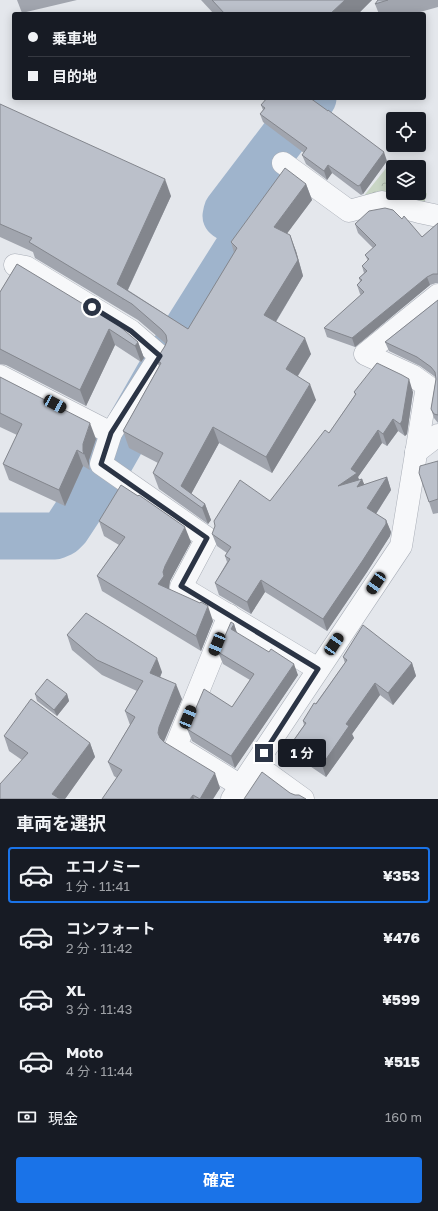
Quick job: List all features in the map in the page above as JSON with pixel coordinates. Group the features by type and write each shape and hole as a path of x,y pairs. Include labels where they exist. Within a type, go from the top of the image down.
{"street":[{"path":"283,162 349,211 382,202 438,216"},
{"path":"7,268 26,267 131,331 160,356 111,433 107,468 207,538 181,586 318,669"},
{"path":"229,615 176,746 236,792 256,765 318,669 401,546 427,386 413,376 365,354 438,295"},
{"path":"0,376 111,433"},
{"path":"416,452 438,435"},
{"path":"256,765 303,799"}],"green space":[{"path":"386,168 386,200 425,200 424,204 359,202"}],"building":[{"path":"212,0 345,0 332,12 223,12"},
{"path":"378,0 388,0 375,4"},
{"path":"265,100 313,100 384,152 358,186 328,165 324,171 302,155 307,148 260,114 265,108 261,105"},
{"path":"0,104 165,179 117,284 188,329 237,248 231,242 285,168 306,184 274,227 290,235 298,260 264,315 305,338 286,369 310,384 266,457 213,427 181,486 205,504 202,508 153,473 163,453 123,431 161,363 156,360 167,341 166,335 132,304 29,242 32,238 0,224"},
{"path":"385,208 393,210 402,219 404,216 422,237 438,223 438,274 433,274 427,277 352,338 324,328 364,292 357,285 362,280 359,278 367,271 362,266 369,259 365,255 376,245 355,224 369,211"},
{"path":"17,264 118,325 138,342 135,346 109,329 80,390 0,349 0,292"},
{"path":"438,300 438,415 434,414 431,409 436,379 435,372 431,367 417,357 385,342"},
{"path":"377,363 409,379 402,421 400,424 393,419 383,434 378,430 351,469 357,473 338,486 362,479 357,487 387,477 367,508 386,520 386,524 323,619 261,580 247,602 215,583 230,559 225,556 231,547 212,534 215,526 214,521 240,480 270,501 325,430 329,433 356,394 354,392"},
{"path":"0,377 90,423 83,444 84,454 77,450 59,490 3,464 22,424 0,413"},
{"path":"438,461 438,499 429,502 419,473 420,466"},
{"path":"121,485 138,496 139,495 185,527 165,566 163,572 164,576 158,584 208,606 196,636 97,576 125,537 99,521"},
{"path":"86,613 157,658 150,673 176,684 158,733 164,742 215,773 200,799 193,795 190,799 102,799 122,770 108,762 135,717 125,711 143,681 97,660 67,635"},
{"path":"231,622 234,624 231,629 269,652 271,649 294,664 231,756 187,729 204,689 232,707 254,674 218,652"},
{"path":"363,625 412,663 388,693 375,683 346,724 349,726 322,765 291,744 306,723 303,721 314,703 316,704 347,660 343,657"},
{"path":"47,679 67,694 54,710 35,694"},
{"path":"31,699 90,743 52,794 60,799 0,799 0,784 28,753 4,736"},
{"path":"262,772 290,793 299,795 306,799 244,799"}],"waterway":[{"path":"0,536 55,536 62,533 67,528 103,473 164,366 249,231 226,216 227,211 311,100"}],"route":[{"path":"92,307 131,331 160,356 111,433 101,464 207,538 181,586 318,669 264,753"}]}
